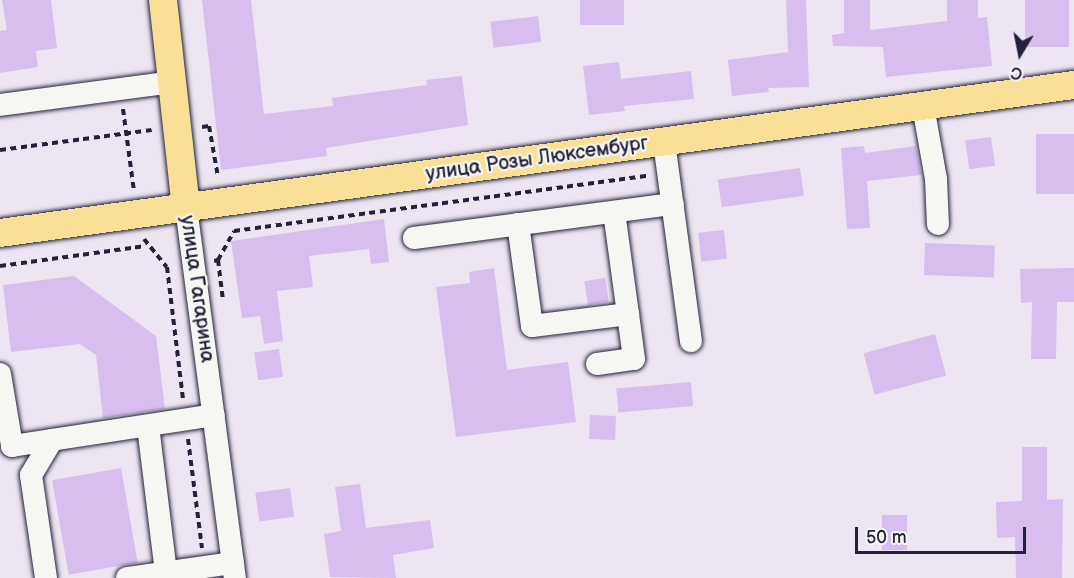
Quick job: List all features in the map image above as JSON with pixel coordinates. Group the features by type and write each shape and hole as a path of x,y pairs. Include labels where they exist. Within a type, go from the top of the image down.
{"main road":[{"name":"улица Гагарина","path":"163,0 186,207"},
{"name":"улица Розы Люксембург","path":"0,233 1074,85"}],"street":[{"path":"0,105 172,82"},
{"path":"923,105 936,179 938,224"},
{"path":"664,142 691,341"},
{"path":"414,238 673,204"},
{"name":"улица Гагарина","path":"186,207 234,571"},
{"path":"597,364 634,359 614,212"},
{"path":"518,224 532,326 628,314"},
{"path":"0,374 12,446 214,415"},
{"path":"148,426 166,572"},
{"path":"46,578 31,475 52,440"},
{"path":"127,578 205,567 234,571"}],"path":[{"path":"120,88 137,214 146,246 167,267 205,567"},
{"path":"0,150 126,133 209,126 215,177 226,177 234,201 234,231 219,260 167,267"},
{"path":"234,231 668,173"},
{"path":"0,266 146,246"}],"building":[{"path":"2,0 51,0 57,48 36,51 38,67 0,73 0,31 7,30"},
{"path":"202,0 251,0 264,114 333,106 332,98 427,85 426,80 462,76 468,125 326,148 327,156 221,170"},
{"path":"580,0 624,0 624,25 580,25"},
{"path":"786,0 806,0 809,87 768,88 769,92 732,96 728,60 788,52"},
{"path":"844,0 870,0 870,30 947,21 947,0 978,0 978,18 987,17 992,66 886,77 883,47 833,46 832,35 844,33"},
{"path":"1025,0 1069,0 1069,47 1025,47"},
{"path":"538,16 541,42 494,48 490,22"},
{"path":"619,62 621,79 691,71 694,99 624,106 625,111 589,115 583,66"},
{"path":"1036,134 1074,134 1074,194 1036,194"},
{"path":"991,137 995,166 969,169 965,141"},
{"path":"864,146 865,153 916,146 921,175 867,181 870,228 847,229 841,148"},
{"path":"800,168 804,196 722,207 718,180"},
{"path":"384,219 389,262 371,264 369,249 309,256 313,287 277,291 283,341 264,344 260,316 242,318 231,241"},
{"path":"724,230 727,259 701,262 698,233"},
{"path":"925,243 995,245 994,277 924,275"},
{"path":"494,268 507,370 568,362 576,422 456,437 436,287 470,283 469,272"},
{"path":"1074,268 1074,302 1057,302 1056,359 1031,359 1032,302 1021,303 1020,269"},
{"path":"74,276 156,336 165,409 103,418 96,355 80,344 11,352 3,285"},
{"path":"605,278 609,302 588,305 584,281"},
{"path":"935,334 946,376 875,395 864,353"},
{"path":"279,349 283,377 258,380 254,352"},
{"path":"691,382 693,406 618,412 616,389"},
{"path":"590,415 616,416 615,440 589,439"},
{"path":"1022,447 1047,447 1047,500 1063,499 1062,578 1016,578 1015,537 997,538 996,502 1022,501"},
{"path":"121,468 138,563 69,575 52,480"},
{"path":"360,484 366,528 430,520 434,548 393,555 396,578 330,577 324,534 341,531 335,487"},
{"path":"290,488 294,517 259,522 255,493"},
{"path":"882,515 907,515 907,550 882,550"}]}
